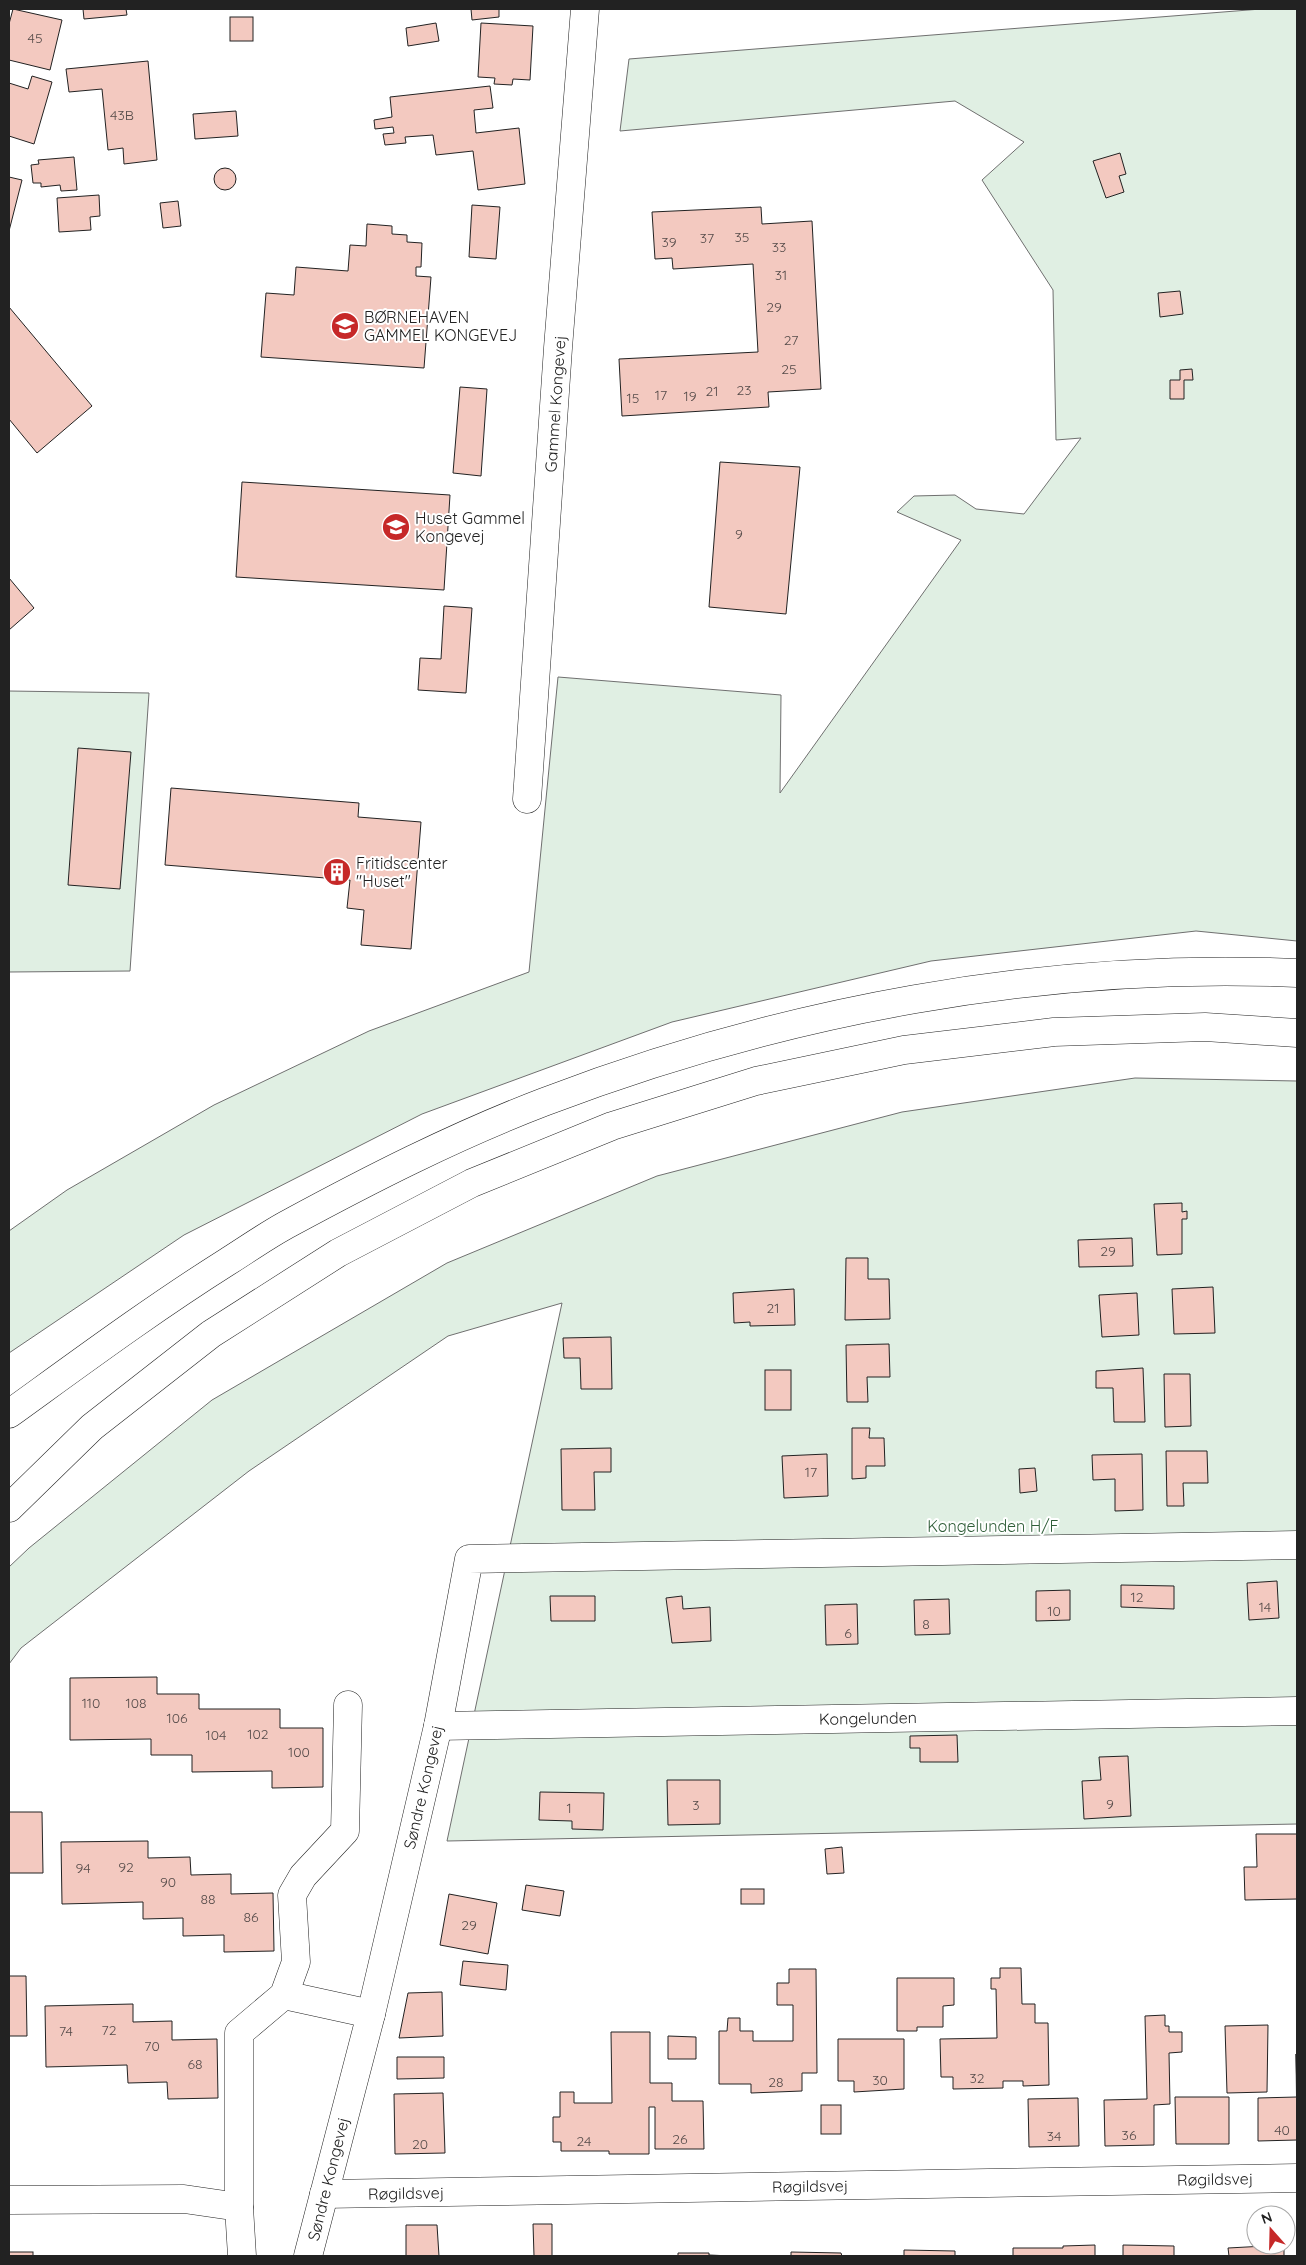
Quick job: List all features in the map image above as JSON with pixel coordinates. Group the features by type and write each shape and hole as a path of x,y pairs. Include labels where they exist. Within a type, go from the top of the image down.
{"main road":[{"name":"Gammel Kongevej","path":"526,799 585,9"},
{"path":"9,1414 160,1304 283,1227 411,1160 534,1106 680,1055 820,1018 962,991 1105,976 1250,971 1297,973"},
{"path":"9,1508 92,1427 211,1334 338,1253 472,1183 612,1126 756,1081 904,1050 1054,1032 1205,1027 1297,1033"},
{"name":"Søndre Kongevej","path":"308,2256 371,2014 438,1726 469,1559 1297,1545"},
{"path":"242,2256 239,2207 239,2034 284,1995 296,1962 292,1895 303,1876 345,1831 348,1705"},
{"name":"Kongelunden","path":"438,1726 1297,1711"},
{"path":"284,1995 371,2014"},
{"name":"Røgildsvej","path":"324,2194 1297,2178"},
{"path":"9,2200 184,2199 239,2207"}],"green space":[{"path":"1261,9 1297,9 1297,941 1196,931 931,961 672,1022 422,1114 184,1235 9,1353 9,1231 67,1190 214,1105 369,1031 529,972 558,677 781,695 780,793 961,540 897,512 914,496 955,495 976,509 1024,514 1081,438 1056,440 1053,290 982,180 1024,142 955,101 620,131 629,59"},
{"path":"9,691 149,693 130,971 9,972"},
{"name":"Kongelunden H/F","path":"1135,1078 1297,1081 1297,1824 447,1841 562,1303 448,1336 249,1471 21,1648 9,1664 9,1567 29,1548 212,1400 447,1263 657,1176 902,1112"}],"building":[{"path":"13,9 62,20 50,70 9,60 9,24"},
{"path":"83,9 126,9 127,15 84,19"},
{"path":"471,9 499,9 499,17 472,20"},
{"path":"230,17 253,17 253,41 230,41"},
{"path":"436,23 439,41 408,46 406,28"},
{"path":"481,23 533,26 530,80 513,79 512,85 494,84 495,78 478,77"},
{"path":"148,61 157,160 124,164 123,148 108,150 102,89 69,92 66,69"},
{"path":"32,76 52,82 34,144 9,136 9,83 28,89"},
{"path":"490,86 493,108 474,110 476,133 519,128 525,184 478,190 473,151 436,155 433,135 405,137 406,143 385,145 383,134 394,133 393,127 375,129 374,120 392,117 390,97"},
{"path":"236,111 238,136 195,139 193,114"},
{"path":"1120,153 1126,174 1119,176 1124,192 1106,198 1093,161"},
{"path":"74,157 77,190 61,191 60,185 41,187 41,183 33,183 31,165 39,164 38,160"},
{"path":"225,168 233,171 236,179 233,187 225,190 217,187 214,179 217,171"},
{"path":"9,177 22,180 9,231"},
{"path":"99,195 100,216 90,217 91,230 59,232 57,198"},
{"path":"178,201 181,226 163,228 160,203"},
{"path":"472,205 500,207 496,259 469,257"},
{"path":"761,207 762,224 812,221 821,389 768,392 769,407 622,416 619,359 758,352 753,264 673,269 672,258 655,259 652,212"},
{"name":"BØRNEHAVEN GAMMEL KONGEVEJ","path":"367,224 392,226 392,234 407,235 407,242 422,243 421,267 416,267 416,276 431,277 424,368 261,357 266,293 294,295 296,267 348,271 350,245 366,246"},
{"path":"1180,291 1183,314 1160,317 1158,293"},
{"path":"9,307 92,406 37,453 9,419"},
{"path":"1192,369 1193,380 1184,380 1184,399 1170,399 1170,380 1180,380 1180,370"},
{"path":"460,387 487,389 481,476 453,473"},
{"path":"720,462 800,467 786,614 709,607"},
{"path":"242,482 450,495 444,590 236,577"},
{"path":"9,578 34,608 9,630"},
{"path":"444,606 472,608 466,693 418,690 420,658 441,659"},
{"path":"78,748 131,752 120,889 68,885"},
{"name":"Fritidscenter \"Huset\"","path":"171,788 359,803 358,817 421,822 411,949 361,945 364,910 347,908 350,880 165,865"},
{"path":"1182,1203 1182,1212 1187,1211 1187,1219 1182,1219 1182,1254 1157,1255 1154,1204"},
{"path":"1132,1238 1133,1266 1079,1267 1078,1240"},
{"path":"846,1258 868,1258 868,1279 889,1279 890,1319 845,1320"},
{"path":"1213,1287 1215,1333 1174,1334 1172,1289"},
{"path":"794,1289 795,1325 750,1326 750,1322 734,1323 733,1293"},
{"path":"1137,1293 1139,1335 1102,1337 1099,1295"},
{"path":"611,1337 612,1389 581,1389 580,1358 564,1358 563,1338"},
{"path":"889,1344 890,1377 867,1377 868,1402 847,1402 846,1345"},
{"path":"1143,1368 1145,1422 1114,1422 1113,1388 1096,1388 1096,1371"},
{"path":"765,1370 791,1370 791,1410 765,1410"},
{"path":"1164,1374 1190,1374 1191,1426 1165,1427"},
{"path":"852,1428 870,1428 869,1438 884,1438 885,1466 866,1466 866,1478 852,1479"},
{"path":"611,1448 611,1472 594,1472 595,1510 562,1510 561,1449"},
{"path":"1166,1451 1207,1451 1208,1483 1183,1483 1184,1506 1167,1506"},
{"path":"827,1454 828,1496 784,1498 782,1456"},
{"path":"1142,1454 1143,1510 1115,1511 1115,1479 1093,1480 1092,1455"},
{"path":"1035,1468 1037,1491 1020,1493 1019,1469"},
{"path":"1277,1581 1279,1618 1249,1620 1247,1583"},
{"path":"1121,1585 1174,1586 1174,1609 1121,1607"},
{"path":"1070,1590 1070,1620 1036,1621 1036,1591"},
{"path":"550,1596 595,1596 595,1621 551,1621"},
{"path":"682,1596 683,1609 710,1607 711,1641 672,1643 666,1598"},
{"path":"949,1599 950,1634 915,1635 914,1600"},
{"path":"857,1604 858,1644 826,1645 825,1605"},
{"path":"157,1677 157,1694 199,1694 199,1709 280,1709 280,1728 323,1728 323,1787 272,1788 272,1771 192,1772 192,1755 151,1755 151,1739 70,1740 70,1678"},
{"path":"957,1735 958,1762 920,1762 920,1748 910,1748 910,1736"},
{"path":"1128,1756 1131,1816 1084,1819 1082,1781 1101,1780 1099,1757"},
{"path":"667,1780 720,1780 720,1824 668,1825"},
{"path":"540,1792 604,1793 603,1830 572,1829 572,1821 539,1820"},
{"path":"9,1812 42,1812 43,1873 9,1873"},
{"path":"1256,1834 1297,1834 1297,1899 1245,1900 1244,1867 1257,1867"},
{"path":"148,1841 148,1858 190,1857 191,1875 231,1874 231,1894 273,1893 274,1951 224,1952 224,1935 183,1936 183,1918 143,1919 143,1902 62,1904 61,1842"},
{"path":"842,1847 844,1873 827,1874 825,1849"},
{"path":"526,1885 564,1891 560,1916 522,1910"},
{"path":"741,1889 764,1889 764,1904 741,1904"},
{"path":"449,1894 497,1903 488,1954 440,1945"},
{"path":"463,1961 508,1965 506,1990 460,1985"},
{"path":"1000,1968 1021,1968 1022,2004 1035,2004 1035,2023 1048,2023 1049,2085 1023,2086 1023,2081 1003,2081 1003,2088 953,2089 953,2077 941,2077 940,2039 997,2038 996,1989 991,1989 991,1978 1000,1978"},
{"path":"789,1969 816,1969 817,2073 802,2073 802,2091 751,2093 751,2084 719,2084 719,2031 727,2031 728,2018 740,2018 740,2031 753,2031 753,2041 793,2041 793,2005 777,2005 777,1983 789,1983"},
{"path":"9,1976 26,1976 27,2036 9,2036"},
{"path":"897,1978 954,1978 954,2005 943,2006 943,2027 917,2027 917,2031 897,2031"},
{"path":"442,1992 443,2036 399,2038 408,1993"},
{"path":"133,2004 133,2022 172,2021 172,2040 217,2039 218,2098 168,2099 167,2082 128,2083 127,2065 46,2067 45,2006"},
{"path":"1165,2015 1165,2026 1169,2026 1169,2032 1182,2032 1182,2052 1169,2053 1170,2104 1154,2105 1154,2145 1105,2146 1104,2100 1147,2099 1145,2016"},
{"path":"1268,2025 1267,2092 1227,2093 1225,2026"},
{"path":"611,2032 650,2032 650,2083 672,2083 672,2101 703,2101 704,2149 655,2149 655,2107 649,2107 649,2154 609,2154 609,2151 561,2151 561,2142 553,2142 553,2117 560,2117 560,2092 574,2092 574,2103 612,2103"},
{"path":"668,2036 696,2037 696,2059 668,2059"},
{"path":"838,2039 904,2039 904,2089 854,2092 854,2081 838,2081"},
{"path":"397,2057 444,2057 444,2078 397,2079"},
{"path":"443,2093 445,2153 395,2154 394,2094"},
{"path":"1175,2097 1229,2097 1229,2144 1176,2144"},
{"path":"1297,2097 1297,2140 1258,2141 1258,2098"},
{"path":"1078,2098 1079,2146 1029,2147 1028,2099"},
{"path":"821,2105 841,2105 841,2134 821,2134"},
{"path":"533,2224 552,2224 552,2256 534,2256"},
{"path":"406,2225 437,2225 439,2256 406,2256"},
{"path":"1095,2245 1095,2256 1013,2256 1013,2248 1063,2248 1063,2246"},
{"path":"1123,2245 1174,2246 1174,2256 1123,2256"},
{"path":"1246,2247 1246,2255 1284,2256 1229,2256 1228,2248"},
{"path":"904,2250 955,2251 955,2256 904,2256"},
{"path":"9,2252 33,2252 33,2256 9,2256"},
{"path":"791,2252 841,2253 842,2256 791,2256"},
{"path":"678,2253 709,2253 709,2255 731,2256 678,2256"}],"place":[{"name":"BØRNEHAVEN GAMMEL KONGEVEJ","path":"345,326"},
{"name":"Huset Gammel Kongevej","path":"396,527"},
{"name":"Fritidscenter \"Huset\"","path":"337,872"}]}
